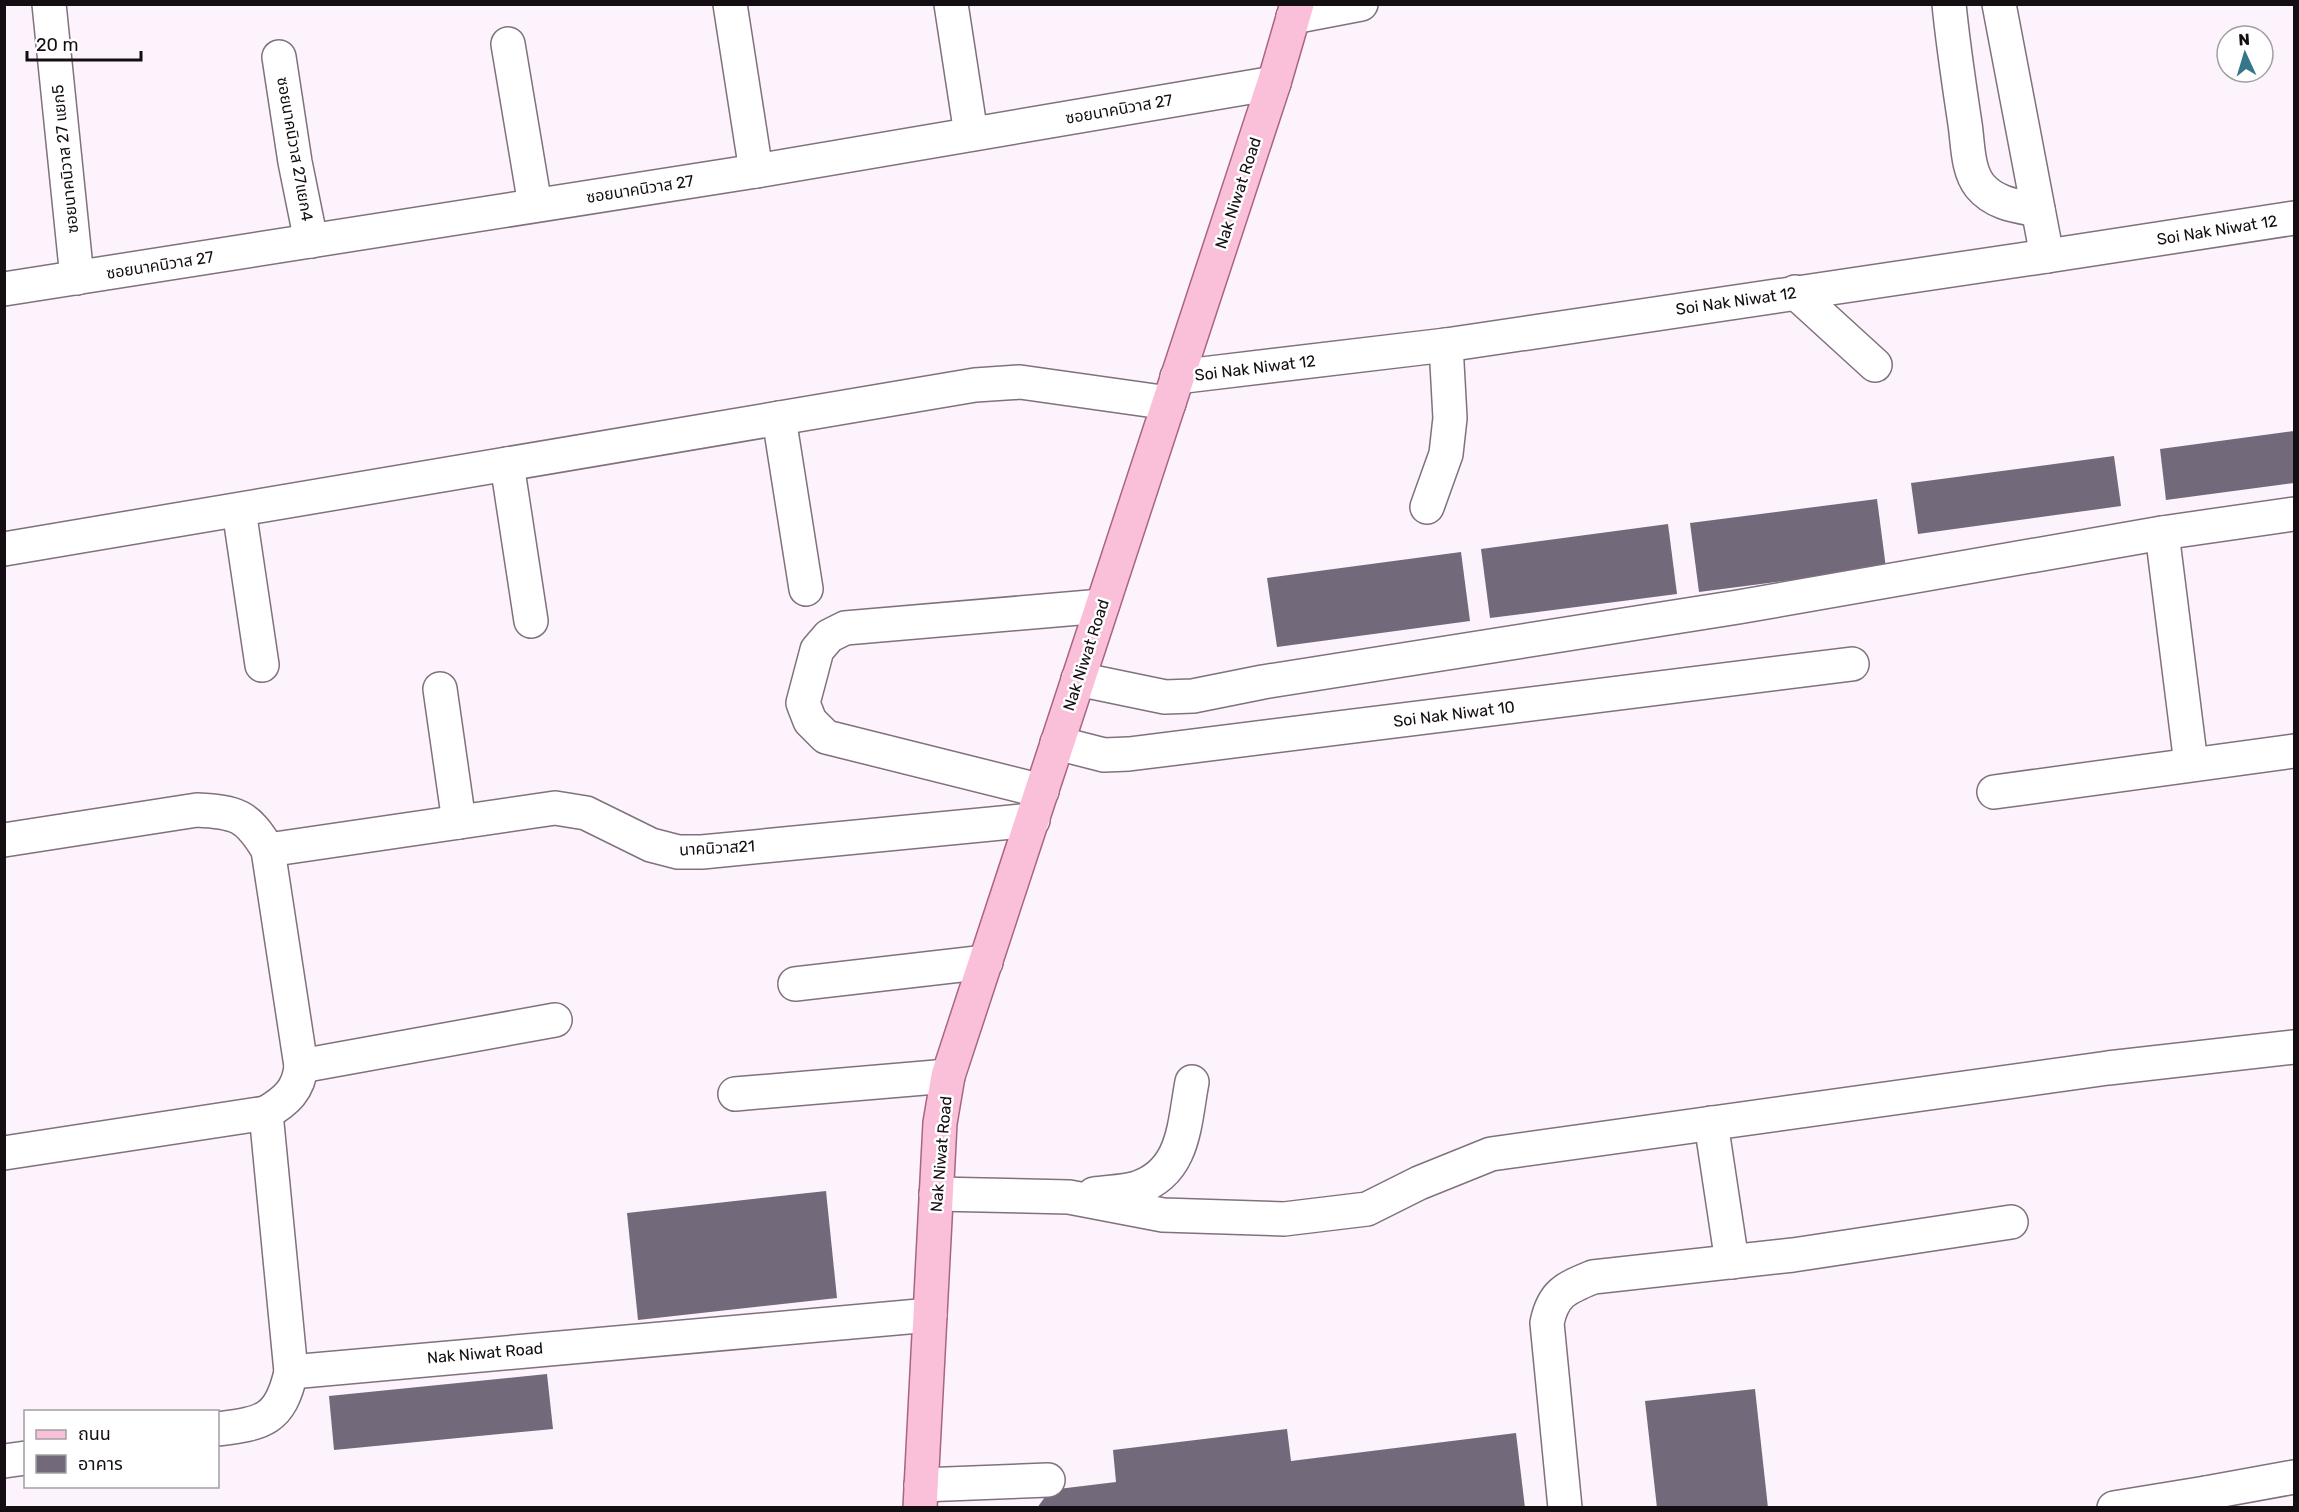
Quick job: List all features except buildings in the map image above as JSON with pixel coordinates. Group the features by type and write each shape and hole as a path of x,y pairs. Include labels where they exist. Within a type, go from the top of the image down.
{"main road":[{"name":"Nak Niwat Road","path":"921,1496 940,1123 948,1076 1274,83 1295,11"}],"street":[{"name":"ซอยนาคนิวาส 27 แยก5","path":"49,4 77,278"},
{"path":"730,4 756,171"},
{"path":"951,4 971,134"},
{"path":"1295,11 1361,4"},
{"path":"1949,4 1955,62 1971,166 1978,185 1989,195 2007,205 2038,210"},
{"path":"1999,4 2047,256"},
{"path":"508,44 535,205"},
{"name":"ซอยนาคนิวาส 27แยก4","path":"279,57 295,162 311,241"},
{"name":"ซอยนาคนิวาส 27","path":"4,288 756,171 1274,83"},
{"name":"Soi Nak Niwat 12","path":"4,549 975,384 1020,382 1173,390 1446,345 2295,218"},
{"path":"1795,292 1875,365"},
{"path":"1427,507 1446,453 1450,418 1446,345"},
{"path":"779,418 806,589"},
{"path":"507,464 531,621"},
{"path":"239,510 262,665"},
{"path":"1078,679 1165,697 1193,696 1263,682 1738,607 2162,533 2295,514"},
{"path":"2162,533 2191,764"},
{"path":"1037,806 826,737 810,721 803,703 817,650 829,636 845,628 1102,606"},
{"name":"Soi Nak Niwat 10","path":"1057,743 1104,755 1130,754 1852,664"},
{"path":"440,689 459,822"},
{"path":"1994,792 2295,751"},
{"name":"นาคนิวาส21","path":"268,850 555,808 586,813 651,845 678,852 702,852 1037,806"},
{"path":"4,840 197,810 227,812 246,821 268,850 301,1066 300,1079 294,1091 283,1103 266,1113 4,1153"},
{"path":"795,984 986,962"},
{"path":"301,1066 555,1020"},
{"path":"1069,1197 1163,1215 1284,1219 1367,1209 1419,1183 1491,1154 2108,1068 2295,1047"},
{"path":"735,1094 948,1076"},
{"path":"936,1194 1069,1197 1136,1188 1157,1178 1170,1168 1178,1151 1192,1082"},
{"path":"219,1429 258,1423 274,1412 286,1393 291,1372 266,1113"},
{"path":"1711,1123 1732,1262"},
{"path":"1565,1508 1547,1323 1550,1305 1566,1288 1593,1277 1804,1254 2011,1222"},
{"name":"Nak Niwat Road","path":"291,1372 930,1315"},
{"path":"4,1461 24,1458"},
{"path":"2114,1508 2207,1500 2295,1477"},
{"path":"921,1496 1048,1480"}]}
